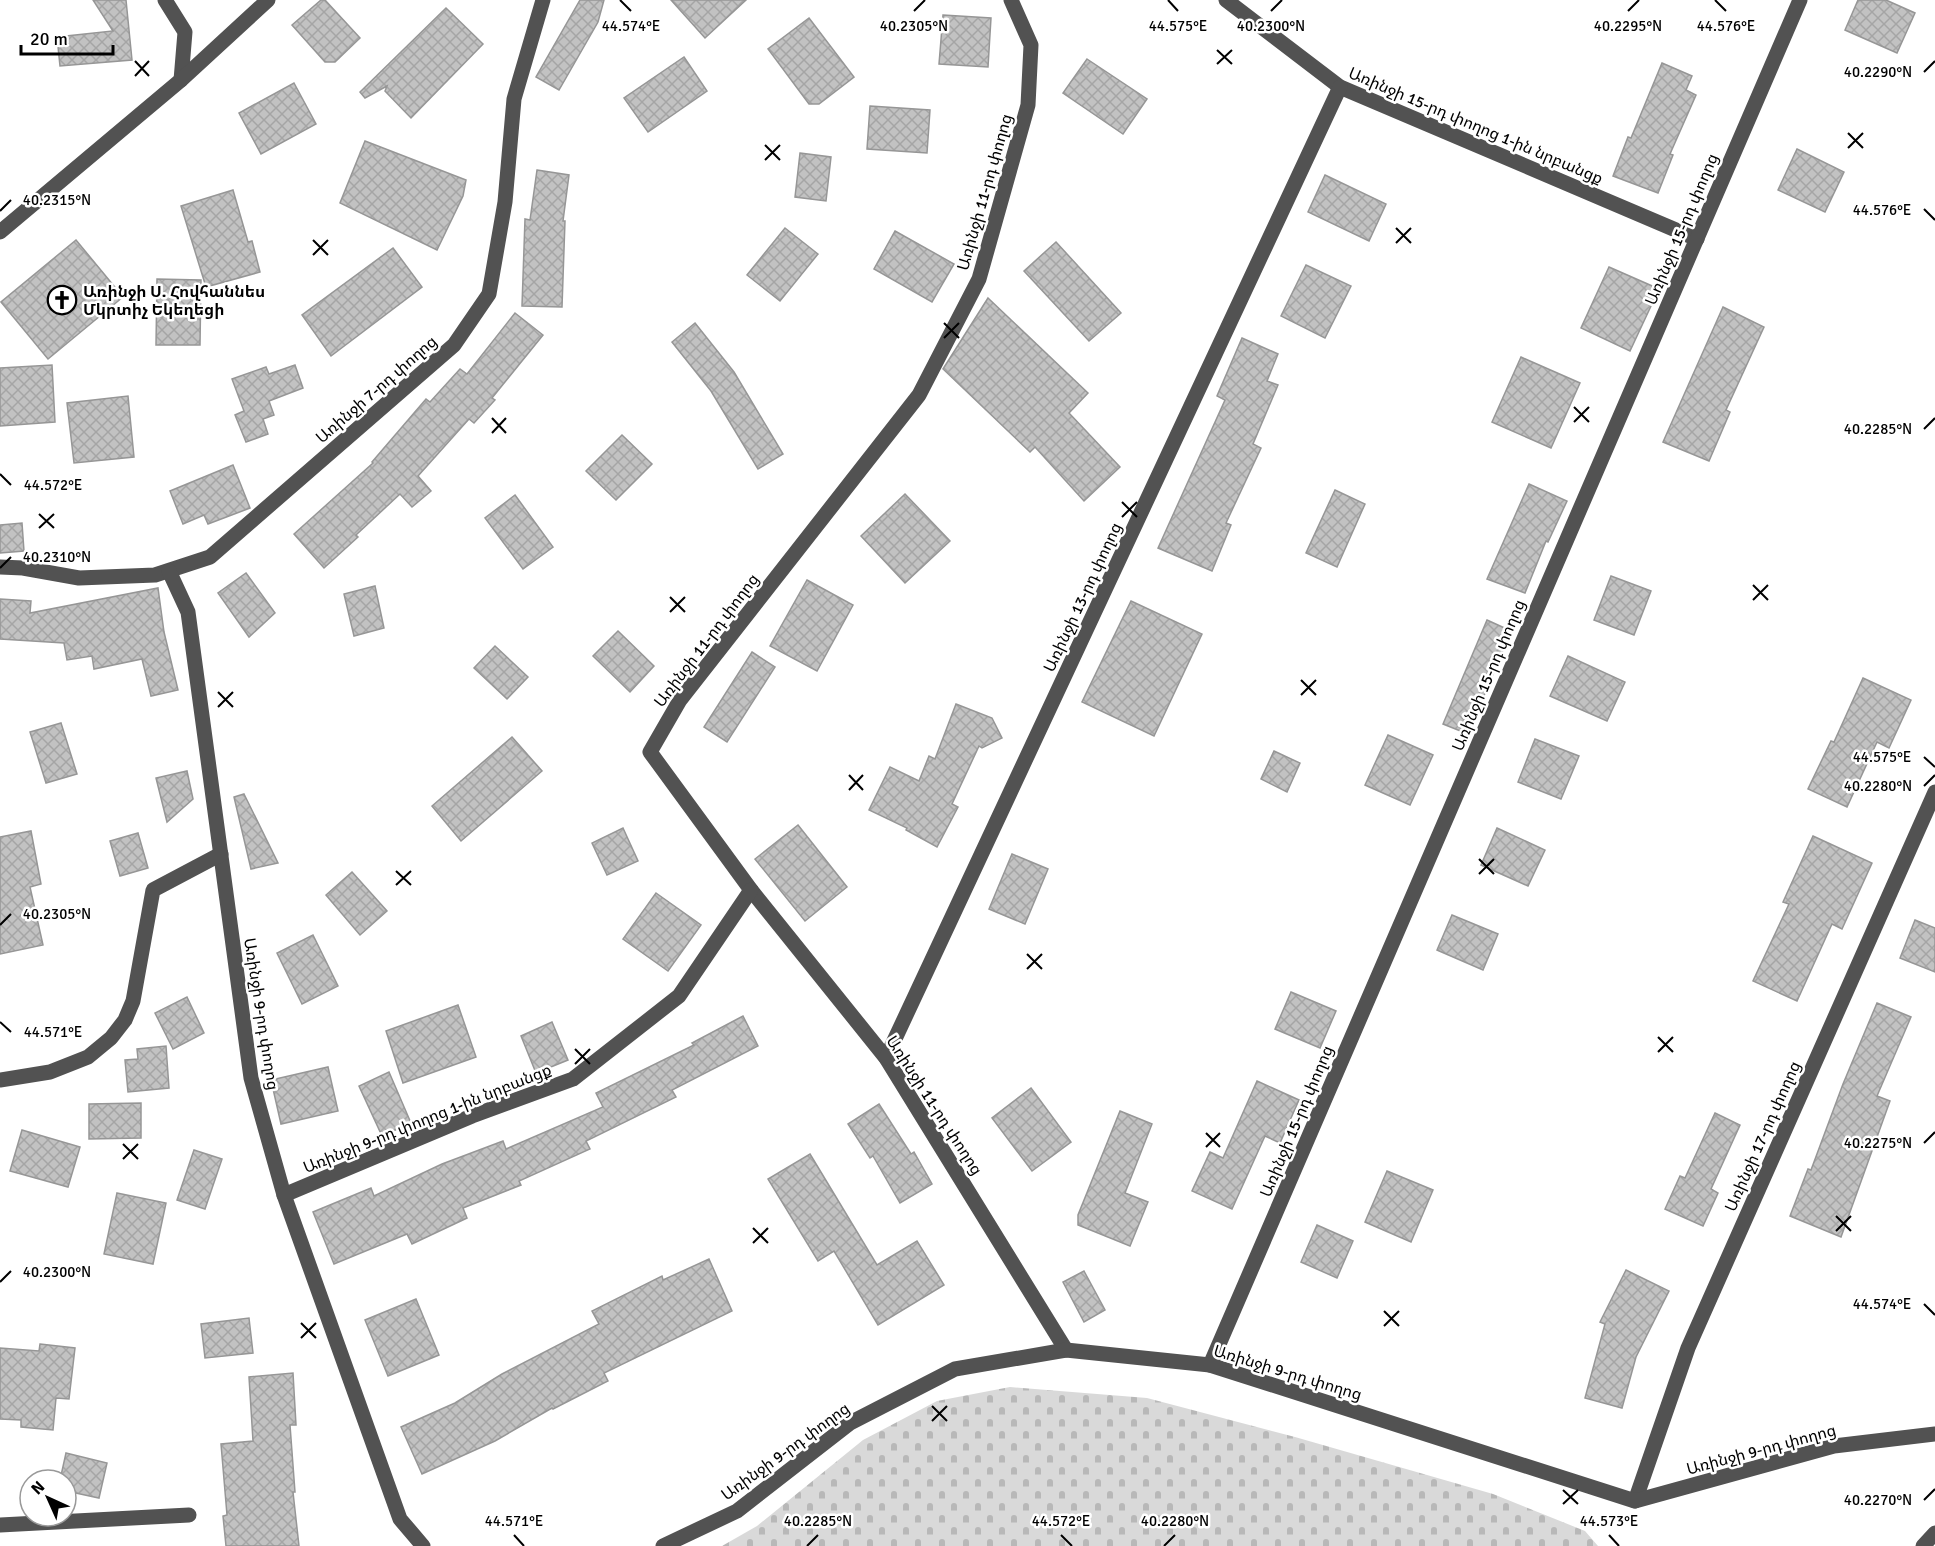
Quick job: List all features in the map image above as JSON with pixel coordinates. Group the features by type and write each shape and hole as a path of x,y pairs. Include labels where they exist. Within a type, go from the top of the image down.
{"street":[{"path":"165,0 185,32 181,81"},
{"path":"0,232 181,81 268,0"},
{"name":"Առինջի 7-րդ փողոց","path":"0,567 23,568 79,579 155,575 210,558 454,345 489,294 505,202 514,99 543,0"},
{"name":"Առինջի 11-րդ փողոց","path":"1011,0 1031,45 1028,105 979,279 919,395 680,700 650,752 752,890 886,1058 1066,1350"},
{"name":"Առինջի 15-րդ փողոց 1-ին նրբանցք","path":"1226,0 1340,87 1696,239"},
{"name":"Առինջի 15-րդ փողոց","path":"1210,1365 1800,0"},
{"name":"Առինջի 13-րդ փողոց","path":"886,1058 1340,87"},
{"name":"Առինջի 9-րդ փողոց","path":"169,571 188,612 251,1078 284,1195 400,1519 423,1546"},
{"name":"Առինջի 17-րդ փողոց","path":"1635,1501 1688,1348 1935,792"},
{"path":"0,1080 50,1072 88,1056 111,1038 125,1020 134,1001 153,890 221,855"},
{"name":"Առինջի 9-րդ փողոց 1-ին նրբանցք","path":"284,1195 472,1116 573,1078 679,996 752,890"},
{"name":"Առինջի 9-րդ փողոց","path":"663,1546 737,1511 850,1423 955,1369 1066,1350 1210,1365 1635,1501 1834,1446 1935,1434"},
{"path":"0,1525 189,1515"},
{"path":"1923,1546 1935,1533"}],"green space":[{"path":"1010,1387 1147,1398 1295,1437 1493,1494 1585,1531 1598,1546 722,1546 757,1526 863,1440 937,1401"}],"building":[{"path":"93,0 126,0 132,60 60,66 57,37 113,31"},
{"path":"321,0 325,0 360,38 335,62 325,62 292,25"},
{"path":"580,0 604,0 598,22 559,90 536,77"},
{"path":"671,0 746,0 705,38"},
{"path":"1858,0 1886,0 1915,13 1897,53 1845,30"},
{"path":"446,8 483,44 411,118 385,91 387,86 365,98 360,92"},
{"path":"943,15 991,18 988,67 939,64"},
{"path":"809,18 854,77 819,104 809,104 768,49"},
{"path":"684,57 707,91 648,132 624,98"},
{"path":"1087,59 1147,99 1123,134 1063,93"},
{"path":"1662,63 1692,76 1686,90 1696,95 1670,154 1673,155 1658,193 1613,176"},
{"path":"294,83 316,124 261,154 239,113"},
{"path":"870,106 930,110 927,153 867,149"},
{"path":"365,141 466,180 463,196 437,250 340,203"},
{"path":"1797,149 1844,172 1825,212 1778,190"},
{"path":"800,153 831,157 826,201 795,197"},
{"path":"537,170 569,175 563,221 565,221 562,307 522,306 525,219 530,220"},
{"path":"1325,175 1386,204 1369,241 1308,212"},
{"path":"233,190 248,242 252,241 260,272 206,287 181,206"},
{"path":"785,228 818,254 780,301 747,275"},
{"path":"895,231 954,264 932,302 874,269"},
{"name":"Առինջի Ս. Հովհաննես Մկրտիչ Եկեղեցի","path":"76,240 123,297 48,359 1,302"},
{"path":"1056,242 1121,313 1089,341 1024,271"},
{"path":"393,248 422,287 331,356 302,315"},
{"path":"1306,265 1351,286 1325,338 1281,316"},
{"path":"1609,267 1659,289 1630,351 1581,328"},
{"path":"157,279 201,280 200,345 156,345"},
{"path":"988,298 1088,393 1069,413 1120,467 1084,501 1035,447 1030,452 943,369"},
{"path":"1723,307 1764,327 1726,410 1730,412 1709,461 1663,442"},
{"path":"515,313 543,335 492,398 495,400 474,423 469,419 418,476 431,491 412,507 400,494 324,568 294,534 373,463 426,399 430,402 460,369 467,374"},
{"path":"695,323 734,372 783,454 758,469 711,391 672,342"},
{"path":"1242,338 1278,354 1267,381 1278,385 1253,444 1261,448 1226,523 1231,525 1212,571 1158,548 1225,400 1217,396"},
{"path":"1521,357 1580,383 1551,448 1492,422"},
{"path":"52,365 55,422 0,426 0,368"},
{"path":"295,365 303,388 269,401 274,415 263,419 268,434 246,442 235,415 244,411 232,379 266,367 269,374"},
{"path":"128,396 134,457 74,463 67,403"},
{"path":"622,435 652,464 616,500 586,471"},
{"path":"233,465 250,508 208,524 204,515 183,524 170,491"},
{"path":"1529,484 1567,501 1548,542 1546,541 1525,593 1487,579"},
{"path":"1335,490 1365,504 1337,567 1306,553"},
{"path":"905,494 950,541 905,583 861,536"},
{"path":"515,495 553,547 523,569 485,518"},
{"path":"22,523 24,551 0,553 0,525"},
{"path":"246,573 275,613 249,637 218,593"},
{"path":"1611,576 1651,591 1634,635 1594,620"},
{"path":"807,580 853,605 817,671 770,646"},
{"path":"375,586 384,628 354,636 344,594"},
{"path":"158,588 164,632 178,690 151,696 142,659 94,669 92,656 67,660 64,643 0,639 0,599 31,601 30,613"},
{"path":"1131,601 1202,634 1154,736 1082,702"},
{"path":"1487,620 1511,631 1468,734 1443,724"},
{"path":"618,631 654,666 630,692 593,656"},
{"path":"495,646 528,677 507,699 474,668"},
{"path":"752,652 775,667 727,742 704,727"},
{"path":"1568,656 1625,682 1607,721 1550,696"},
{"path":"1863,678 1911,700 1889,748 1877,742 1847,807 1808,789 1831,741 1834,742"},
{"path":"956,704 992,718 1002,738 982,748 979,746 952,804 958,807 937,847 906,830 907,828 869,810 890,767 919,781 929,756 935,759"},
{"path":"61,723 77,774 46,783 30,732"},
{"path":"1388,735 1433,755 1410,805 1365,785"},
{"path":"512,737 542,771 461,841 432,806"},
{"path":"1535,739 1579,756 1561,799 1518,782"},
{"path":"1274,751 1300,763 1287,792 1261,779"},
{"path":"187,771 193,799 167,822 156,778"},
{"path":"244,794 278,863 251,869 234,797"},
{"path":"798,825 847,887 805,921 755,859"},
{"path":"623,828 638,861 607,875 592,843"},
{"path":"1497,828 1545,850 1528,886 1481,865"},
{"path":"31,831 41,884 30,887 43,945 0,954 0,837"},
{"path":"138,833 148,868 120,876 110,841"},
{"path":"1813,836 1872,863 1842,929 1832,924 1797,1001 1753,981 1789,904 1783,902"},
{"path":"1012,854 1048,869 1025,924 989,909"},
{"path":"352,872 387,911 360,935 326,895"},
{"path":"656,893 701,925 668,971 623,939"},
{"path":"1452,915 1498,934 1483,970 1437,950"},
{"path":"1915,920 1935,928 1935,972 1900,958"},
{"path":"313,935 338,986 302,1004 277,953"},
{"path":"1291,992 1336,1011 1320,1048 1275,1029"},
{"path":"187,997 204,1033 173,1049 155,1013"},
{"path":"1877,1003 1911,1017 1877,1096 1890,1101 1841,1237 1790,1216 1808,1169 1811,1170 1843,1084"},
{"path":"458,1005 476,1057 403,1083 386,1031"},
{"path":"743,1016 758,1046 672,1090 676,1097 586,1141 590,1149 519,1181 521,1185 463,1208 467,1218 412,1244 407,1234 334,1264 313,1212 371,1188 374,1196 442,1164 503,1141 506,1149 603,1107 596,1093 694,1045 692,1043"},
{"path":"552,1022 568,1060 536,1073 521,1036"},
{"path":"166,1046 169,1088 128,1092 125,1060 138,1059 137,1049"},
{"path":"328,1067 338,1111 281,1124 271,1080"},
{"path":"389,1072 411,1123 382,1136 359,1086"},
{"path":"1257,1081 1299,1100 1280,1143 1265,1136 1232,1209 1192,1191 1210,1152 1223,1158"},
{"path":"1031,1088 1071,1142 1032,1171 992,1118"},
{"path":"141,1103 141,1138 89,1139 89,1104"},
{"path":"879,1104 911,1154 914,1152 932,1184 900,1203 873,1156 870,1158 848,1124"},
{"path":"1120,1111 1152,1124 1125,1193 1148,1202 1130,1246 1078,1225 1078,1215"},
{"path":"1715,1113 1740,1125 1711,1189 1718,1193 1703,1226 1665,1209 1680,1176 1685,1178"},
{"path":"22,1130 80,1147 68,1187 10,1171"},
{"path":"194,1150 222,1159 205,1209 177,1200"},
{"path":"810,1154 877,1265 917,1241 944,1285 878,1325 834,1251 818,1261 768,1179"},
{"path":"1387,1171 1433,1190 1411,1242 1365,1222"},
{"path":"117,1193 166,1203 153,1264 104,1254"},
{"path":"1317,1225 1353,1241 1337,1278 1301,1262"},
{"path":"709,1259 732,1311 604,1373 608,1381 552,1408 495,1441 422,1474 401,1427 455,1403 502,1374 599,1324 592,1311 662,1276 663,1280"},
{"path":"1626,1270 1669,1291 1636,1357 1622,1408 1585,1398 1605,1324 1600,1322"},
{"path":"1084,1271 1105,1310 1084,1322 1063,1282"},
{"path":"416,1299 439,1355 388,1376 365,1320"},
{"path":"249,1318 253,1353 205,1358 201,1324"},
{"path":"40,1344 75,1348 69,1399 56,1398 53,1430 21,1427 21,1420 0,1419 0,1348 39,1351"},
{"path":"293,1373 296,1425 290,1425 295,1492 293,1492 299,1546 226,1546 223,1516 227,1515 221,1444 253,1441 249,1377"},
{"path":"66,1453 107,1463 99,1498 78,1494 78,1468 63,1468"}],"place":[{"name":"Առինջի Ս. Հովհաննես Մկրտիչ Եկեղեցի","path":"62,300"}]}
